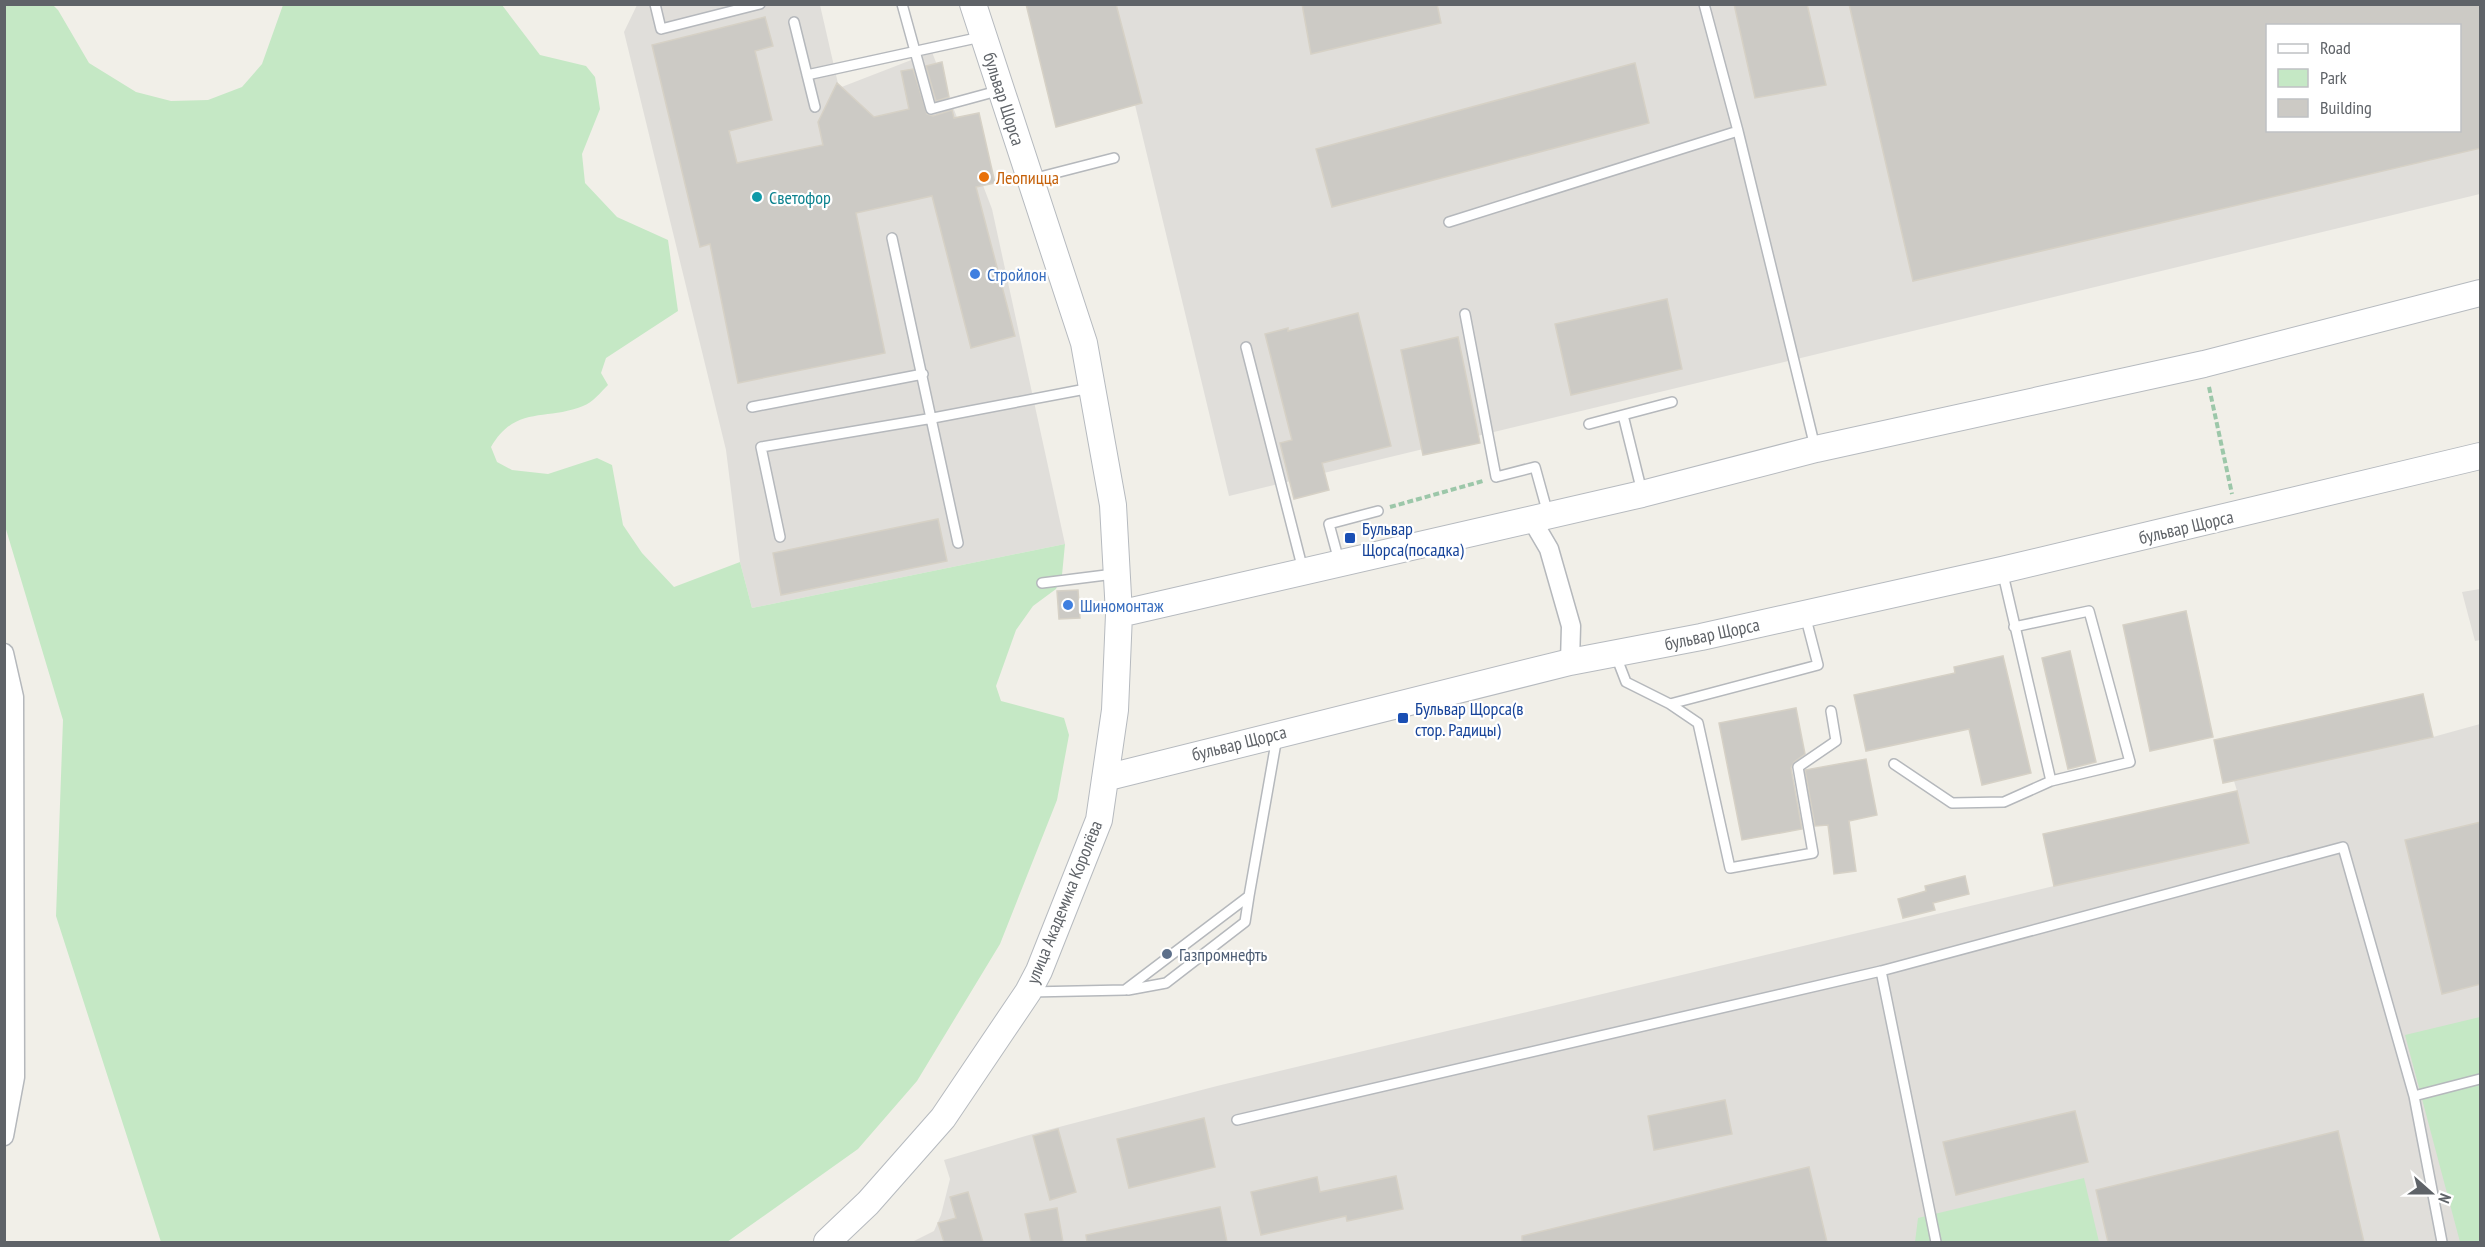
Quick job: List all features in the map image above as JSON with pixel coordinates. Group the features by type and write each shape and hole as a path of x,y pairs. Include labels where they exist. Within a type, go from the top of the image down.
{"street":[{"name":"бульвар Щорса","path":"973,4 1084,343 1093,387 1113,505 1119,614 1114,711 1105,778 1570,662 1804,614 2001,570 2481,456"},
{"path":"1119,614 1642,494 1815,449 2204,364 2481,293"},
{"path":"1540,518 1570,627 1570,662"},
{"path":"4,653 9,697 15,1077 4,1136"},
{"name":"улица Академика Королёва","path":"827,1242 868,1203 943,1118 1028,992 1099,820 1105,778"}],"lane":[{"path":"655,4 661,29 760,4"},
{"path":"902,4 931,109 1001,90"},
{"path":"1704,4 1738,131 1815,449"},
{"path":"794,22 815,107"},
{"path":"807,75 983,36"},
{"path":"1449,222 1738,131"},
{"path":"1030,179 1114,158"},
{"path":"892,237 933,418 958,543"},
{"path":"1465,314 1496,477 1535,467 1540,518"},
{"path":"1246,347 1303,573"},
{"path":"752,407 923,374"},
{"path":"780,537 761,447 933,418 1093,387"},
{"path":"1589,424 1672,402"},
{"path":"1623,415 1642,494"},
{"path":"1340,564 1329,524 1378,511"},
{"path":"2001,570 2051,781"},
{"path":"1042,583 1117,573"},
{"path":"1894,764 1952,803 2004,802 2051,781 2130,762 2089,611 2014,627"},
{"path":"1670,704 1818,665 1804,614"},
{"path":"1615,654 1626,682 1670,704 1698,723 1730,867 1813,853 1798,767 1836,741 1831,711"},
{"path":"1028,992 1125,990 1166,982 1245,922 1278,733"},
{"path":"1237,1120 1881,971 2343,847 2414,1096 2442,1242"},
{"path":"1125,990 1249,896"},
{"path":"1881,971 1936,1242"},
{"path":"2414,1096 2481,1079"}],"path":[{"path":"2204,364 2236,515"},
{"path":"1378,511 1496,477"}],"shaded area":[{"path":"637,5 820,5 839,88 932,52 992,209 1065,544 752,608 740,562 726,450 624,32"},
{"path":"1111,5 2480,5 2480,194 1229,496"},
{"path":"2480,589 2480,640 2475,641 2462,592"},
{"path":"2423,694 2433,737 2480,724 2480,1242 912,1242 934,1231 941,1215 950,1179 944,1160 1036,1133 1217,1086 2054,886 2043,834 2237,791 2234,781 2223,783 2214,740"}],"green space":[{"path":"4,5 53,5 89,63 136,92 171,101 208,100 242,87 262,64 283,5 502,5 540,55 586,66 595,77 600,109 582,154 585,183 617,217 668,240 678,311 606,358 601,373 608,385 590,402 570,410 533,416 510,425 491,447 497,462 512,470 548,474 597,458 612,465 623,525 642,553 674,587 740,562 752,608 1065,544 1062,575 1056,589 1033,606 1016,630 996,686 1001,701 1064,718 1069,735 1057,800 1000,944 917,1081 858,1149 727,1242 161,1242 56,916 63,720 5,526"},
{"path":"2480,1017 2480,1242 2460,1242 2405,1035"},
{"path":"2084,1178 2099,1242 1915,1242 1918,1218"}],"building":[{"path":"1026,4 1116,4 1142,103 1056,127"},
{"path":"1302,4 1437,4 1441,23 1311,54"},
{"path":"1734,4 1807,4 1826,85 1755,98"},
{"path":"1849,4 2481,4 2481,148 1913,281"},
{"path":"765,17 773,46 755,51 772,120 729,131 737,163 823,145 818,122 837,83 874,117 909,109 901,71 913,69 927,114 933,116 952,110 954,118 979,113 995,183 976,187 1015,336 971,348 932,196 856,213 885,353 738,383 710,244 700,247 652,45"},
{"path":"942,62 949,97 936,101 926,66"},
{"path":"1635,63 1649,123 1332,207 1316,149"},
{"path":"1667,299 1682,369 1571,395 1555,324"},
{"path":"1358,313 1391,446 1322,463 1329,490 1294,499 1280,443 1292,440 1265,334 1288,328 1288,331"},
{"path":"1458,337 1480,443 1423,455 1401,350"},
{"path":"938,519 947,561 781,595 773,553"},
{"name":"Шиномонтаж","path":"1078,590 1080,618 1059,619 1057,591"},
{"path":"2186,611 2213,737 2150,751 2123,625"},
{"path":"2070,651 2096,762 2068,769 2042,658"},
{"path":"2003,656 2031,773 1982,785 1969,729 1866,751 1854,695 1955,673 1954,667"},
{"path":"2423,694 2433,737 2223,783 2214,740"},
{"path":"1796,708 1805,754 1794,762 1791,768 1802,829 1742,840 1719,723"},
{"path":"1866,759 1877,815 1849,821 1856,871 1834,874 1828,825 1815,826 1805,770"},
{"path":"2237,791 2249,843 2054,886 2043,834"},
{"path":"2481,822 2481,984 2442,994 2405,840"},
{"path":"1965,876 1969,894 1933,903 1935,910 1903,918 1898,899 1926,891 1925,886"},
{"path":"1725,1100 1732,1134 1654,1150 1648,1116"},
{"path":"2075,1111 2088,1162 1956,1195 1943,1142"},
{"path":"1204,1118 1215,1167 1129,1188 1117,1139"},
{"path":"1058,1129 1076,1192 1050,1200 1033,1136"},
{"path":"2338,1131 2364,1242 2108,1242 2096,1190"},
{"path":"1809,1167 1827,1242 1522,1242 1522,1236"},
{"path":"1396,1176 1403,1209 1347,1221 1346,1216 1261,1235 1251,1192 1317,1177 1320,1192"},
{"path":"968,1192 983,1242 944,1242 938,1223 956,1218 950,1197"},
{"path":"1220,1207 1227,1242 1087,1242 1086,1235"},
{"path":"1057,1208 1063,1242 1031,1242 1025,1214"}],"place":[{"name":"Леопицца","path":"984,177"},
{"name":"Светофор","path":"757,197"},
{"name":"Стройлон","path":"975,274"},
{"name":"Бульвар Щорса(посадка)","path":"1350,538"},
{"name":"Шиномонтаж","path":"1068,605"},
{"name":"Бульвар Щорса(в стор. Радицы)","path":"1403,718"},
{"name":"Газпромнефть","path":"1167,954"}]}
